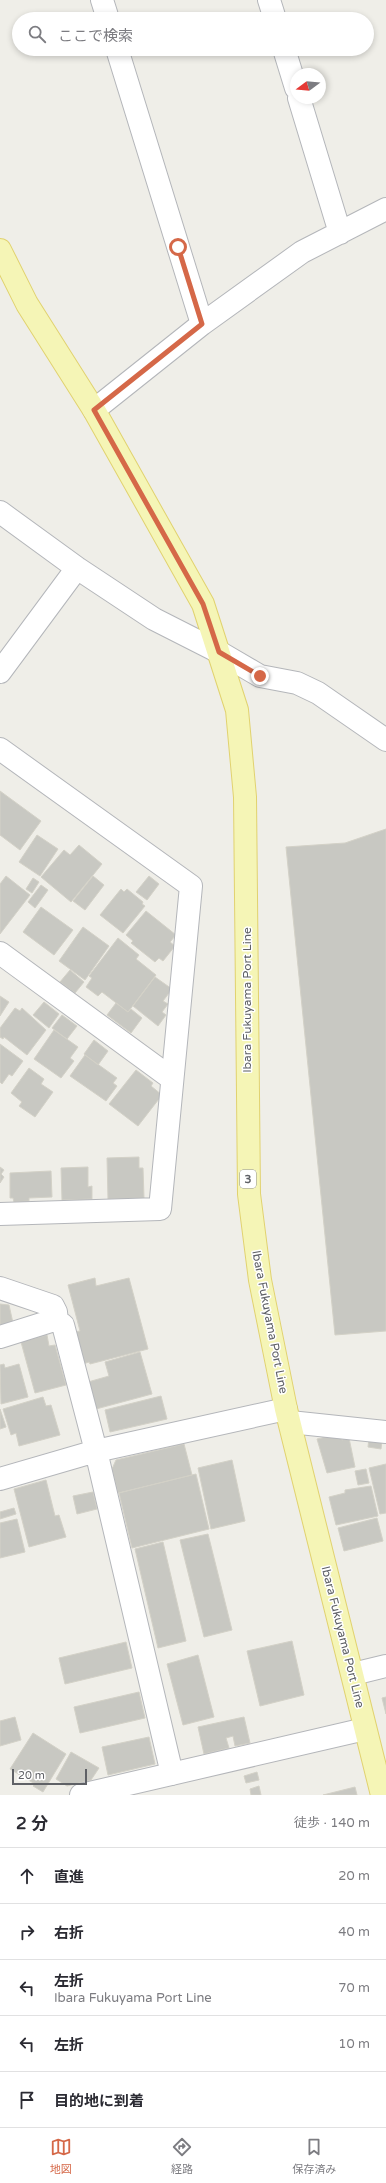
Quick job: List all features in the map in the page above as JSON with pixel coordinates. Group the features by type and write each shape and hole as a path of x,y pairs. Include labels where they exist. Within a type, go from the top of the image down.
{"main road":[{"name":"Ibara Fukuyama Port Line","path":"0,250 27,304 94,410 203,604 237,710 245,797 248,1194 260,1280 288,1416 382,1795"}],"street":[{"path":"102,0 106,12"},
{"path":"269,0 273,12"},
{"path":"119,56 202,324"},
{"path":"286,56 290,69"},
{"path":"301,104 340,233"},
{"path":"94,410 202,324 302,252 386,209"},
{"path":"0,512 77,568 154,619 219,652 260,676 297,683 318,693 386,740"},
{"path":"0,672 77,568"},
{"path":"0,749 192,886 171,1078 160,1209 0,1214"},
{"path":"0,953 171,1078"},
{"path":"0,1288 53,1306 56,1312 57,1322"},
{"path":"0,1337 51,1321 63,1325 96,1451 172,1774"},
{"path":"0,1479 96,1451 288,1416 386,1432"},
{"path":"353,1674 386,1666"},
{"path":"81,1795 365,1728"}],"building":[{"path":"0,791 41,821 20,850 0,835"},
{"path":"386,829 386,1331 335,1335 286,847 345,843"},
{"path":"37,835 58,849 40,876 19,862"},
{"path":"79,845 102,864 71,902 41,877 64,850 70,855"},
{"path":"6,876 30,895 0,934 0,884"},
{"path":"93,876 104,885 85,910 73,901"},
{"path":"149,876 159,884 147,900 136,892"},
{"path":"33,878 39,882 32,893 26,889"},
{"path":"41,885 48,890 35,908 28,902"},
{"path":"121,889 124,892 127,889 143,902 142,904 145,906 123,933 100,915"},
{"path":"41,907 73,930 54,955 23,932"},
{"path":"146,911 176,935 170,942 175,946 163,961 159,958 155,962 131,943 133,941 126,935"},
{"path":"83,927 109,946 85,980 59,961"},
{"path":"118,938 139,955 136,959 156,975 128,1012 102,992 98,996 86,987 92,978 89,976"},
{"path":"70,970 84,982 75,993 60,982"},
{"path":"155,977 172,989 163,1001 168,1004 162,1012 166,1015 158,1026 133,1006"},
{"path":"0,996 9,1002 0,1016"},
{"path":"44,1002 59,1014 49,1028 33,1015"},
{"path":"116,1003 128,1012 131,1009 142,1018 131,1033 107,1015"},
{"path":"15,1008 20,1011 22,1008 46,1030 27,1055 4,1037 3,1039 0,1037 0,1028"},
{"path":"62,1015 77,1026 67,1039 52,1028"},
{"path":"54,1030 78,1047 70,1058 74,1061 61,1078 34,1059"},
{"path":"94,1040 108,1051 98,1065 84,1054"},
{"path":"0,1044 23,1061 12,1076 9,1074 2,1084 0,1082"},
{"path":"85,1055 117,1078 113,1083 117,1086 106,1101 70,1076"},
{"path":"29,1068 44,1079 41,1084 53,1092 35,1117 19,1106 22,1102 11,1093"},
{"path":"136,1070 153,1083 151,1086 162,1095 138,1126 109,1104"},
{"path":"139,1157 139,1168 143,1168 144,1198 108,1199 107,1158"},
{"path":"0,1167 4,1170 1,1174 4,1177 0,1183"},
{"path":"88,1167 88,1187 92,1186 92,1199 62,1200 61,1168"},
{"path":"51,1171 52,1197 29,1198 29,1201 14,1202 13,1198 10,1198 10,1173"},
{"path":"95,1278 96,1286 129,1278 148,1349 90,1364 89,1362 83,1364 74,1332 80,1331 68,1285"},
{"path":"0,1304 9,1305 13,1323 0,1327"},
{"path":"47,1335 49,1346 55,1345 66,1385 35,1393 21,1342"},
{"path":"140,1352 152,1394 96,1409 88,1382 109,1376 105,1362"},
{"path":"4,1364 5,1368 19,1364 28,1397 1,1404 0,1365"},
{"path":"161,1396 167,1419 110,1432 105,1410"},
{"path":"43,1397 46,1406 51,1405 60,1435 19,1446 16,1433 11,1435 3,1409"},
{"path":"0,1409 6,1427 0,1429"},
{"path":"340,1434 342,1440 349,1438 355,1467 327,1473 317,1439"},
{"path":"369,1438 382,1440 381,1449 368,1447"},
{"path":"184,1444 192,1475 118,1493 112,1469 116,1460"},
{"path":"232,1460 245,1521 211,1529 198,1468"},
{"path":"386,1464 386,1513 380,1514 369,1468"},
{"path":"366,1469 369,1483 358,1485 355,1471"},
{"path":"196,1474 209,1529 132,1548 119,1493"},
{"path":"46,1480 55,1516 59,1515 66,1537 29,1547 14,1489"},
{"path":"371,1486 378,1516 336,1525 329,1497 345,1493 345,1490"},
{"path":"93,1492 97,1509 77,1514 73,1496"},
{"path":"14,1508 16,1514 0,1519 0,1512"},
{"path":"377,1518 383,1541 344,1551 338,1528"},
{"path":"17,1519 25,1552 0,1558 0,1523"},
{"path":"208,1534 232,1630 204,1637 180,1540"},
{"path":"163,1542 186,1641 158,1648 135,1549"},
{"path":"292,1641 304,1695 260,1706 247,1651"},
{"path":"126,1642 132,1668 65,1684 59,1658"},
{"path":"198,1655 214,1717 183,1725 167,1664"},
{"path":"139,1692 145,1718 80,1733 74,1707"},
{"path":"386,1697 386,1714 382,1698"},
{"path":"15,1717 21,1740 0,1746 0,1721"},
{"path":"244,1717 250,1743 235,1746 233,1736 226,1738 229,1748 204,1754 198,1727"},
{"path":"33,1733 66,1754 43,1792 33,1786 35,1784 10,1769"},
{"path":"149,1737 155,1764 108,1775 102,1747"},
{"path":"71,1752 99,1768 91,1780 67,1786 56,1779"},
{"path":"257,1772 259,1780 246,1783 244,1776"},
{"path":"259,1786 261,1795 251,1795 250,1789"},
{"path":"355,1787 357,1795 323,1795"}],"route":[{"path":"178,247 202,324 94,410 203,604 219,652 260,676"}]}
